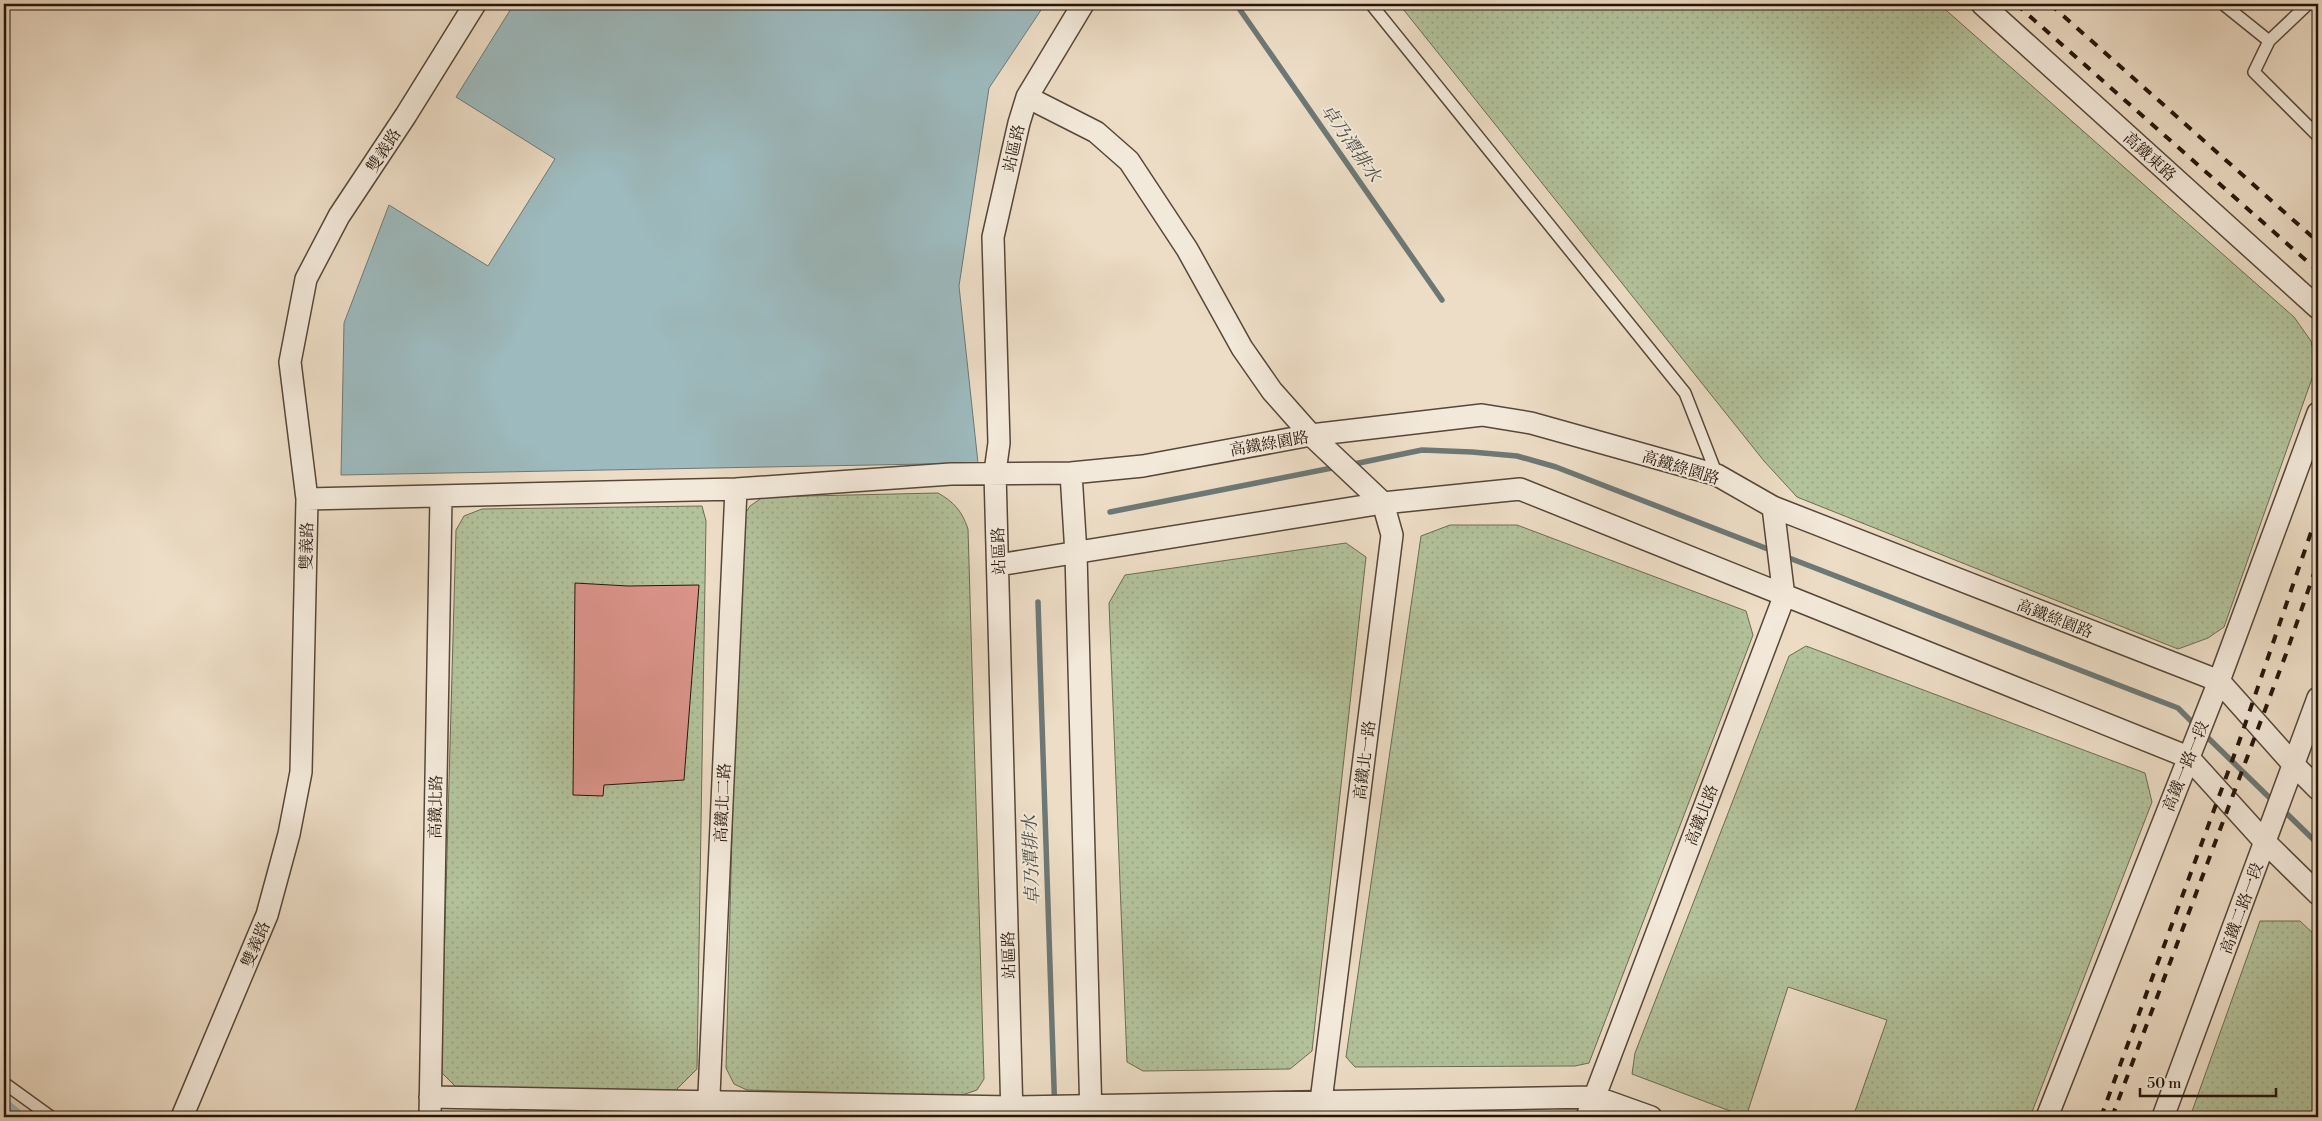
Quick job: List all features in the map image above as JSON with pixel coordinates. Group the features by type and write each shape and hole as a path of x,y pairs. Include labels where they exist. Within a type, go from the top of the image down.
{"street":[{"name":"雙義路","path":"182,1117 267,915 288,834 301,772 307,499 290,362 306,279 339,216 406,115 475,4"},
{"name":"站區路","path":"1012,1112 995,472 999,443 993,237 1019,122 1027,97 1083,4"},
{"name":"高鐵東路","path":"1992,7 2318,308"},
{"path":"1027,97 1096,132 1128,161 1187,249 1242,348 1272,391 1311,435 1383,503"},
{"name":"高鐵一路一段","path":"2047,1117 2219,681 2318,413"},
{"name":"高鐵綠園路","path":"307,499 736,489 995,472 1071,473 1143,466 1311,435 1482,415 1531,423 1717,475 1773,508 2219,681 2293,764 2318,789"},
{"path":"1071,473 1076,554 1091,1111"},
{"name":"高鐵北二路","path":"708,1109 736,489"},
{"path":"998,565 1076,554 1383,503 1520,490 2188,757 2265,842 2318,894"},
{"name":"高鐵北路","path":"430,1107 441,497"},
{"name":"高鐵北一路","path":"1320,1109 1392,535 1383,503"},
{"name":"高鐵北路","path":"1587,1117 1784,597 1773,508"},
{"name":"高鐵二路一段","path":"2163,1117 2318,698"},
{"path":"430,1107 1012,1112 1320,1109 1595,1097 1651,1117"}],"lane":[{"path":"1371,4 1684,393 1717,475"},
{"path":"2223,4 2269,41"},
{"path":"2308,4 2269,41 2254,72 2318,136"},
{"path":"4,1083 51,1117"}],"green space":[{"path":"1399,4 1939,4 2294,317 2311,341 2316,367 2224,627 2208,638 2178,649 1797,497 1764,461"},
{"path":"938,493 957,508 968,529 984,1079 977,1090 959,1096 747,1090 734,1084 726,1068 740,522 750,506 763,497"},
{"path":"702,506 706,521 697,1069 672,1094 460,1091 441,1072 456,530 464,516 482,509"},
{"path":"1450,525 1517,525 1746,611 1753,635 1589,1063 1575,1066 1355,1067 1346,1057 1421,536"},
{"path":"1346,543 1366,557 1312,1051 1290,1069 1143,1071 1127,1062 1109,603 1125,575"},
{"path":"1806,646 2145,773 2152,802 2030,1117 1853,1117 1887,1020 1788,987 1746,1117 1632,1074 1635,1053 1789,656"},
{"path":"2260,921 2300,921 2318,938 2318,1117 2190,1117"}],"water":[{"path":"514,4 1045,4 989,88 959,286 978,463 341,475 344,323 389,205 488,266 555,159 456,97"}],"building":[{"path":"575,583 628,586 699,585 684,780 604,785 603,796 573,795"}],"waterway":[{"name":"卓乃潭排水","path":"1236,4 1442,300"},
{"path":"1349,465 1422,450 1517,456 1556,467 1773,551"},
{"path":"1110,512 1337,467"},
{"path":"1784,556 2178,708 2196,726"},
{"name":"卓乃潭排水","path":"1038,602 1055,1117"},
{"path":"2203,733 2275,803"},
{"path":"2282,809 2318,844"},
{"path":"4,1109 14,1117"}],"railway":[{"path":"2016,4 2318,271"},
{"path":"2050,4 2318,242"},
{"path":"2101,1117 2239,742 2318,512"},
{"path":"2112,1117 2286,654 2318,562"}]}
